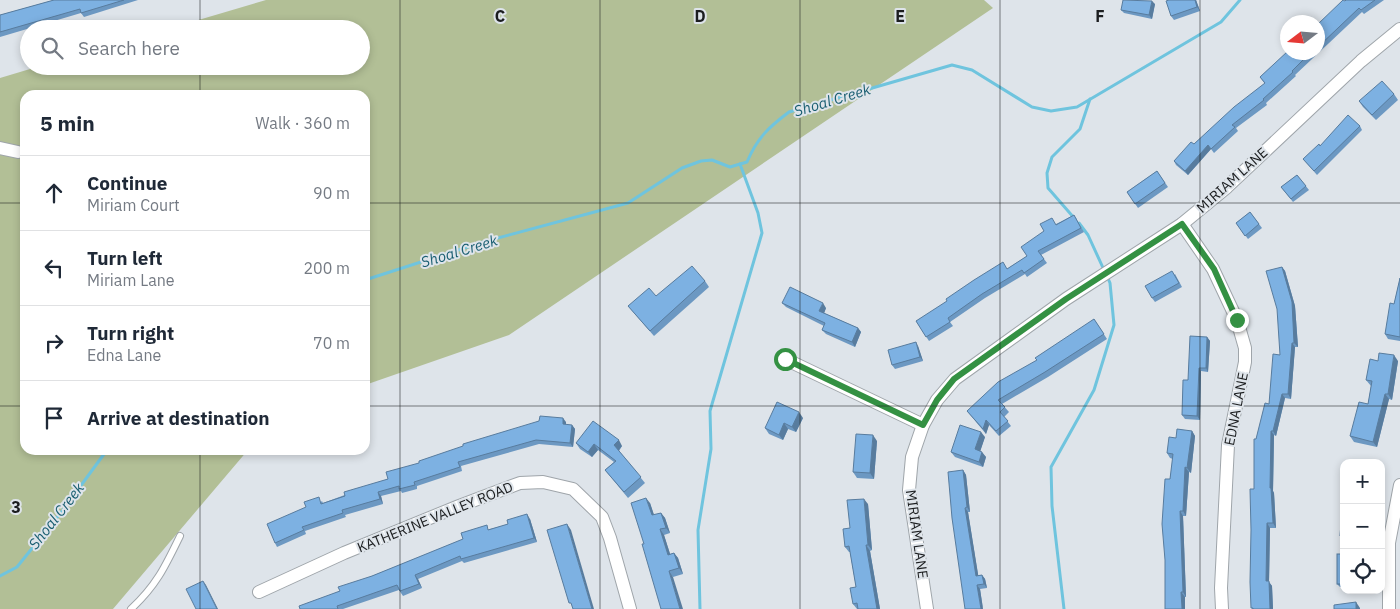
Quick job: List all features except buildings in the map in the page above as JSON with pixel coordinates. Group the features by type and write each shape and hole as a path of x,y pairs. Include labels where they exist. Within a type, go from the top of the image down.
{"street":[{"name":"MIRIAM LANE","path":"927,609 909,490 912,457 923,425 937,400 954,379 1066,299 1182,224 1226,187 1361,61 1400,29"},
{"path":"0,148 18,152"},
{"name":"EDNA LANE","path":"1182,224 1214,269 1237,320 1245,348 1245,362 1228,444 1221,588 1222,609"},
{"path":"785,359 923,425"},
{"name":"KATHERINE VALLEY ROAD","path":"259,592 344,553 459,506 520,483 543,482 573,489 602,517 610,538 630,609"},
{"path":"1389,609 1389,543 1400,485"}],"lane":[{"path":"130,609 145,596 161,575 180,536"}],"green space":[{"path":"266,0 984,0 993,8 509,335 370,383 370,90 20,90 20,455 244,455 113,609 0,609 0,78 20,72 20,75 370,75 370,20 198,20"}],"waterway":[{"name":"Shoal Creek","path":"370,278 483,242 628,203 682,168 701,161 712,160 730,167 747,162 764,134 789,112 952,65 972,70 1032,107 1051,111 1077,107 1221,22 1240,0"},
{"path":"1075,219 1048,188 1047,173 1052,157 1080,129 1090,99"},
{"path":"700,609 698,530 711,449 710,411 762,233 758,213 740,164"},
{"path":"1079,223 1088,235 1104,270"},
{"path":"1064,609 1052,506 1051,467 1094,390 1114,325 1110,283 1107,276"},
{"name":"Shoal Creek","path":"0,576 17,567 63,510 103,455"}],"route":[{"path":"785,359 923,425 937,400 954,379 1066,299 1182,224 1214,269 1237,320"}]}
